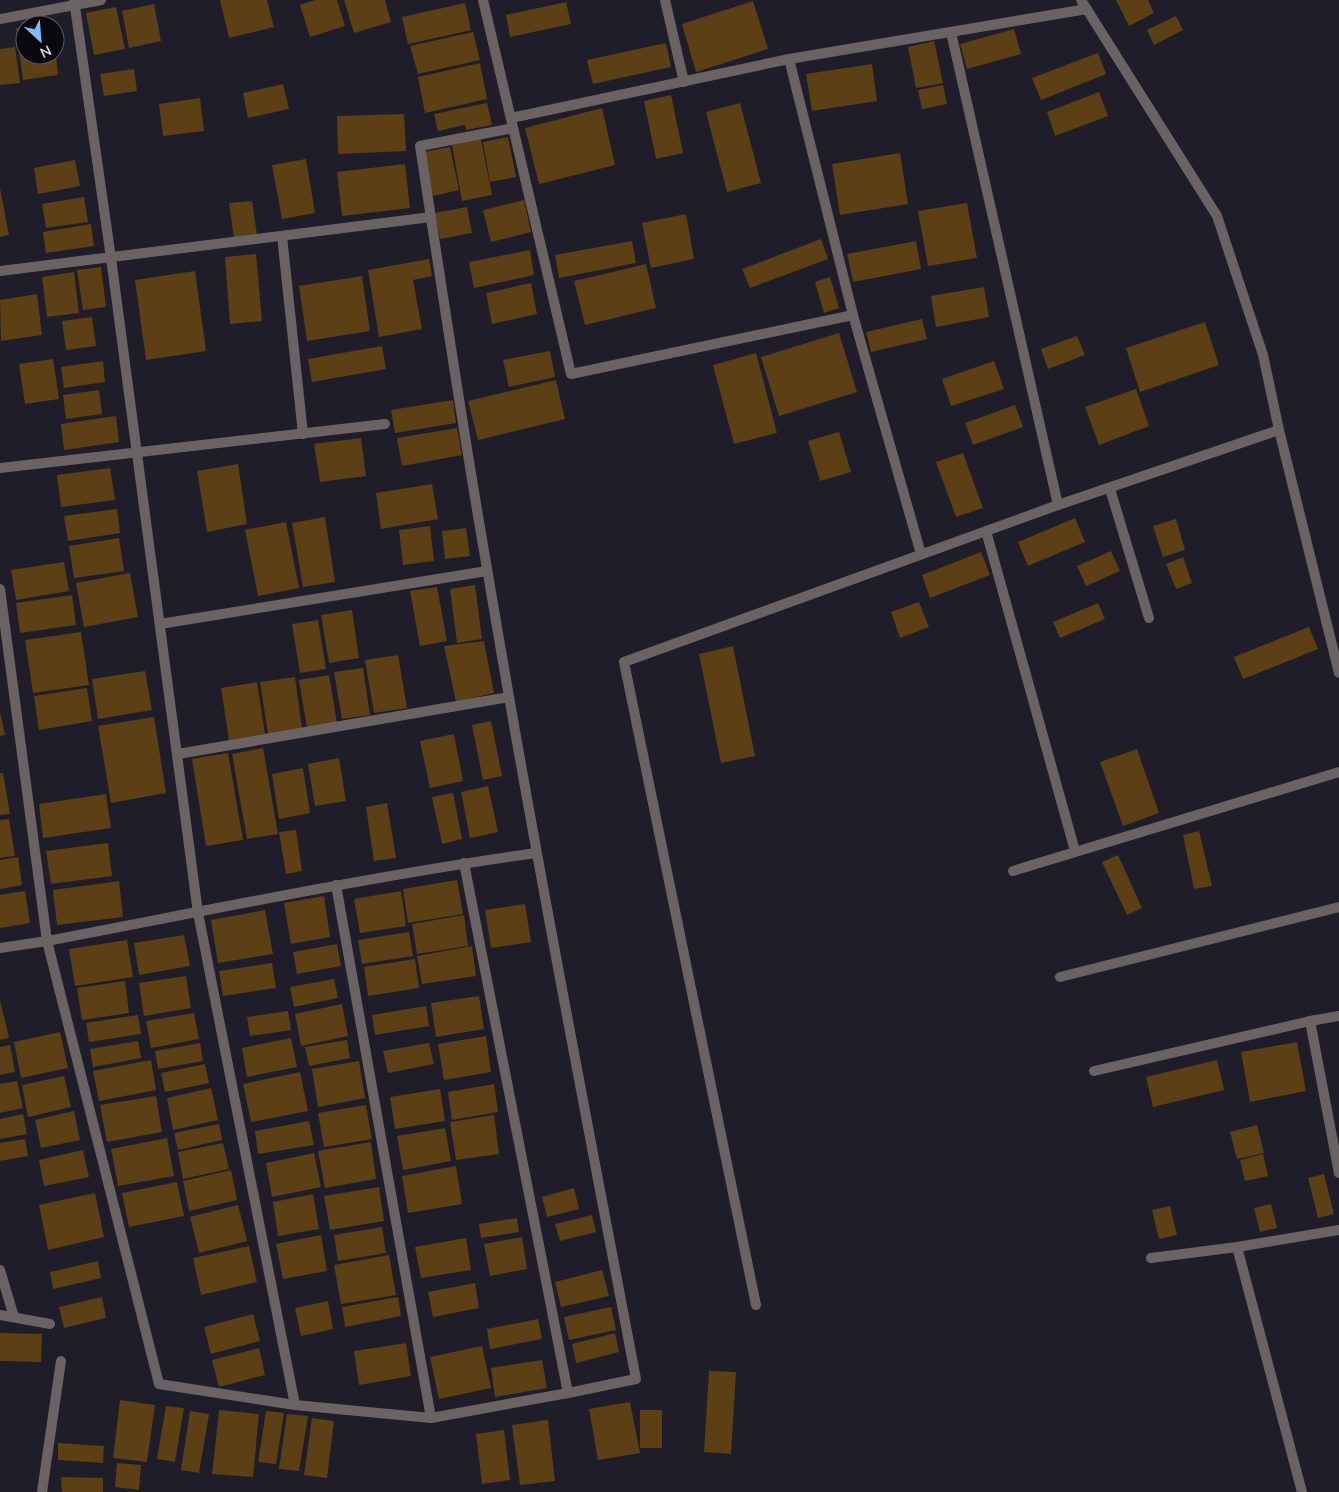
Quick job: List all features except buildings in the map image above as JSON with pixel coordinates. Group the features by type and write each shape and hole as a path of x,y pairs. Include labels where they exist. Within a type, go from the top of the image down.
{"street":[{"path":"0,19 74,3 101,0"},
{"path":"483,0 570,374 853,315"},
{"path":"665,0 684,82"},
{"path":"74,3 111,258 198,913 295,1405"},
{"path":"0,589 47,941 159,1384 295,1405 431,1418 568,1393 636,1378 536,853 487,571 420,146 684,82 788,60 951,32 1084,5 1217,216 1263,355 1278,430 1339,673"},
{"path":"951,32 1058,505"},
{"path":"788,60 853,315 921,554"},
{"path":"0,271 431,217"},
{"path":"282,236 303,434"},
{"path":"0,468 385,424"},
{"path":"756,1305 624,662 1058,505 1110,489 1278,430"},
{"path":"1110,489 1149,618"},
{"path":"986,531 1075,852"},
{"path":"160,624 487,571"},
{"path":"178,754 509,696"},
{"path":"1013,870 1339,772"},
{"path":"0,948 198,913 336,885 464,863 536,853"},
{"path":"464,863 568,1393"},
{"path":"336,885 431,1418"},
{"path":"1060,978 1339,907"},
{"path":"1094,1071 1339,1016"},
{"path":"1310,1021 1339,1173"},
{"path":"1151,1258 1237,1247 1339,1230"},
{"path":"1237,1247 1302,1492"},
{"path":"0,1270 14,1317"},
{"path":"0,1315 50,1324"},
{"path":"42,1492 62,1361"}]}
